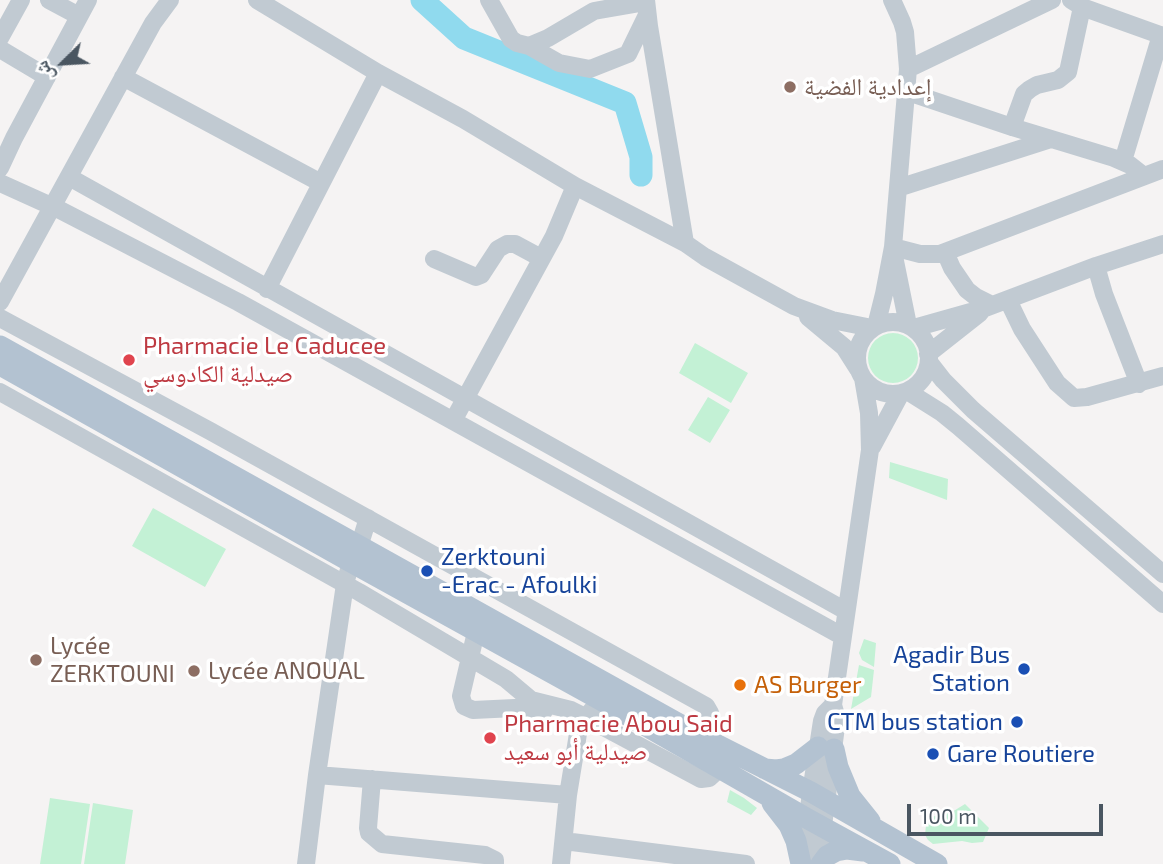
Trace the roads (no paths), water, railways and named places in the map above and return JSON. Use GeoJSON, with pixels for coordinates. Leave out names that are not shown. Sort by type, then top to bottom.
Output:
{"type":"FeatureCollection","features":[{"type":"Feature","properties":{"kind":"main road"},"geometry":{"type":"LineString","coordinates":[[0,346],[197,456],[476,632],[720,768],[819,797],[937,864]]}},
{"type":"Feature","properties":{"kind":"main road"},"geometry":{"type":"LineString","coordinates":[[0,365],[355,555],[540,646],[706,739],[762,779],[815,823],[890,864]]}},
{"type":"Feature","properties":{"kind":"main road"},"geometry":{"type":"LineString","coordinates":[[762,779],[826,748],[838,767],[850,796],[878,830]]}},
{"type":"Feature","properties":{"kind":"main road"},"geometry":{"type":"LineString","coordinates":[[762,779],[789,825],[802,864]]}},
{"type":"Feature","properties":{"kind":"main road"},"geometry":{"type":"LineString","coordinates":[[820,864],[836,851],[847,849],[868,852]]}},
{"type":"Feature","properties":{"kind":"street"},"geometry":{"type":"LineString","coordinates":[[0,38],[21,0]]}},
{"type":"Feature","properties":{"kind":"street"},"geometry":{"type":"LineString","coordinates":[[49,0],[79,16]]}},
{"type":"Feature","properties":{"kind":"street"},"geometry":{"type":"LineString","coordinates":[[0,168],[7,134],[47,77],[88,0]]}},
{"type":"Feature","properties":{"kind":"street"},"geometry":{"type":"LineString","coordinates":[[153,23],[156,0]]}},
{"type":"Feature","properties":{"kind":"street"},"geometry":{"type":"LineString","coordinates":[[0,302],[153,23],[170,0]]}},
{"type":"Feature","properties":{"kind":"street"},"geometry":{"type":"LineString","coordinates":[[257,0],[377,73],[463,119],[575,186],[685,243],[705,257],[794,306],[832,320],[874,327]]}},
{"type":"Feature","properties":{"kind":"street"},"geometry":{"type":"LineString","coordinates":[[489,0],[511,39],[559,63],[590,69],[628,54],[646,6]]}},
{"type":"Feature","properties":{"kind":"street"},"geometry":{"type":"LineString","coordinates":[[874,327],[884,294],[893,247],[908,69],[905,32],[892,0]]}},
{"type":"Feature","properties":{"kind":"street"},"geometry":{"type":"LineString","coordinates":[[908,69],[1052,0]]}},
{"type":"Feature","properties":{"kind":"street"},"geometry":{"type":"LineString","coordinates":[[1012,127],[1024,94],[1037,85],[1058,80],[1069,72],[1076,4],[1162,35],[1123,161]]}},
{"type":"Feature","properties":{"kind":"street"},"geometry":{"type":"LineString","coordinates":[[529,46],[548,38],[592,6],[646,6]]}},
{"type":"Feature","properties":{"kind":"street"},"geometry":{"type":"LineString","coordinates":[[646,6],[685,243]]}},
{"type":"Feature","properties":{"kind":"street"},"geometry":{"type":"LineString","coordinates":[[0,49],[47,77]]}},
{"type":"Feature","properties":{"kind":"street"},"geometry":{"type":"LineString","coordinates":[[267,289],[377,73]]}},
{"type":"Feature","properties":{"kind":"street"},"geometry":{"type":"LineString","coordinates":[[123,77],[321,183]]}},
{"type":"Feature","properties":{"kind":"street"},"geometry":{"type":"LineString","coordinates":[[905,91],[1123,161],[1144,176]]}},
{"type":"Feature","properties":{"kind":"street"},"geometry":{"type":"LineString","coordinates":[[898,188],[1051,139]]}},
{"type":"Feature","properties":{"kind":"street"},"geometry":{"type":"LineString","coordinates":[[893,247],[920,254],[945,252],[1163,169]]}},
{"type":"Feature","properties":{"kind":"street"},"geometry":{"type":"LineString","coordinates":[[69,177],[846,611]]}},
{"type":"Feature","properties":{"kind":"street"},"geometry":{"type":"LineString","coordinates":[[0,183],[52,206],[238,302],[842,636]]}},
{"type":"Feature","properties":{"kind":"street"},"geometry":{"type":"LineString","coordinates":[[453,421],[554,236],[575,186]]}},
{"type":"Feature","properties":{"kind":"street"},"geometry":{"type":"LineString","coordinates":[[434,259],[476,277],[481,275],[498,249],[507,244],[515,244],[541,258]]}},
{"type":"Feature","properties":{"kind":"street"},"geometry":{"type":"LineString","coordinates":[[911,327],[995,305],[1096,266],[1163,244]]}},
{"type":"Feature","properties":{"kind":"street"},"geometry":{"type":"LineString","coordinates":[[893,247],[911,327]]}},
{"type":"Feature","properties":{"kind":"street"},"geometry":{"type":"LineString","coordinates":[[945,252],[967,290],[995,305],[1022,329],[1057,383],[1074,398],[1087,397],[1163,376]]}},
{"type":"Feature","properties":{"kind":"street"},"geometry":{"type":"LineString","coordinates":[[1096,266],[1139,384]]}},
{"type":"Feature","properties":{"kind":"street"},"geometry":{"type":"LineString","coordinates":[[794,306],[844,347],[870,386],[890,394],[904,392],[915,386],[922,379],[929,358],[995,305]]}},
{"type":"Feature","properties":{"kind":"street"},"geometry":{"type":"LineString","coordinates":[[0,318],[211,431],[706,706],[710,713],[706,739]]}},
{"type":"Feature","properties":{"kind":"street"},"geometry":{"type":"LineString","coordinates":[[802,864],[815,823],[826,748],[823,717],[832,705],[870,450],[869,413],[856,358],[863,336],[874,327],[886,322],[897,322],[911,327],[921,336],[929,358],[943,380],[973,410],[1163,576],[1157,599],[942,412],[904,392]]}},
{"type":"Feature","properties":{"kind":"street"},"geometry":{"type":"LineString","coordinates":[[870,450],[904,392]]}},
{"type":"Feature","properties":{"kind":"street"},"geometry":{"type":"LineString","coordinates":[[0,393],[345,584],[506,679],[531,700],[571,710],[701,779],[709,778],[720,768]]}},
{"type":"Feature","properties":{"kind":"street"},"geometry":{"type":"LineString","coordinates":[[197,456],[211,431]]}},
{"type":"Feature","properties":{"kind":"street"},"geometry":{"type":"LineString","coordinates":[[306,864],[345,584],[368,518]]}},
{"type":"Feature","properties":{"kind":"street"},"geometry":{"type":"LineString","coordinates":[[540,646],[554,621]]}},
{"type":"Feature","properties":{"kind":"street"},"geometry":{"type":"LineString","coordinates":[[476,632],[461,696],[464,706],[473,710],[515,708],[587,718]]}},
{"type":"Feature","properties":{"kind":"street"},"geometry":{"type":"LineString","coordinates":[[515,708],[519,690]]}},
{"type":"Feature","properties":{"kind":"street"},"geometry":{"type":"LineString","coordinates":[[561,864],[578,733],[599,699]]}},
{"type":"Feature","properties":{"kind":"street"},"geometry":{"type":"LineString","coordinates":[[317,775],[568,795]]}},
{"type":"Feature","properties":{"kind":"street"},"geometry":{"type":"LineString","coordinates":[[372,779],[368,828],[369,833],[382,844],[485,855],[495,860],[495,864]]}},
{"type":"Feature","properties":{"kind":"street"},"geometry":{"type":"LineString","coordinates":[[815,823],[820,864]]}},
{"type":"Feature","properties":{"kind":"street"},"geometry":{"type":"LineString","coordinates":[[564,841],[746,864]]}},
{"type":"Feature","properties":{"kind":"waterway"},"geometry":{"type":"LineString","coordinates":[[422,0],[464,38],[625,103],[641,157],[641,175]]}},
{"type":"Feature","properties":{"kind":"place","name":"إعدادية الفضية"},"geometry":{"type":"Point","coordinates":[790,87]}},
{"type":"Feature","properties":{"kind":"place","name":"Pharmacie Le Caducee صيدلية الكادوسي"},"geometry":{"type":"Point","coordinates":[129,360]}},
{"type":"Feature","properties":{"kind":"place","name":"Zerktouni -Erac - Afoulki"},"geometry":{"type":"Point","coordinates":[427,571]}},
{"type":"Feature","properties":{"kind":"place","name":"Lycée ZERKTOUNI"},"geometry":{"type":"Point","coordinates":[36,660]}},
{"type":"Feature","properties":{"kind":"place","name":"Agadir Bus Station"},"geometry":{"type":"Point","coordinates":[1024,669]}},
{"type":"Feature","properties":{"kind":"place","name":"Lycée ANOUAL"},"geometry":{"type":"Point","coordinates":[194,671]}},
{"type":"Feature","properties":{"kind":"place","name":"AS Burger"},"geometry":{"type":"Point","coordinates":[740,685]}},
{"type":"Feature","properties":{"kind":"place","name":"CTM bus station"},"geometry":{"type":"Point","coordinates":[1017,722]}},
{"type":"Feature","properties":{"kind":"place","name":"Pharmacie Abou Said صيدلية أبو سعيد"},"geometry":{"type":"Point","coordinates":[490,738]}},
{"type":"Feature","properties":{"kind":"place","name":"Gare Routiere"},"geometry":{"type":"Point","coordinates":[933,754]}}]}
